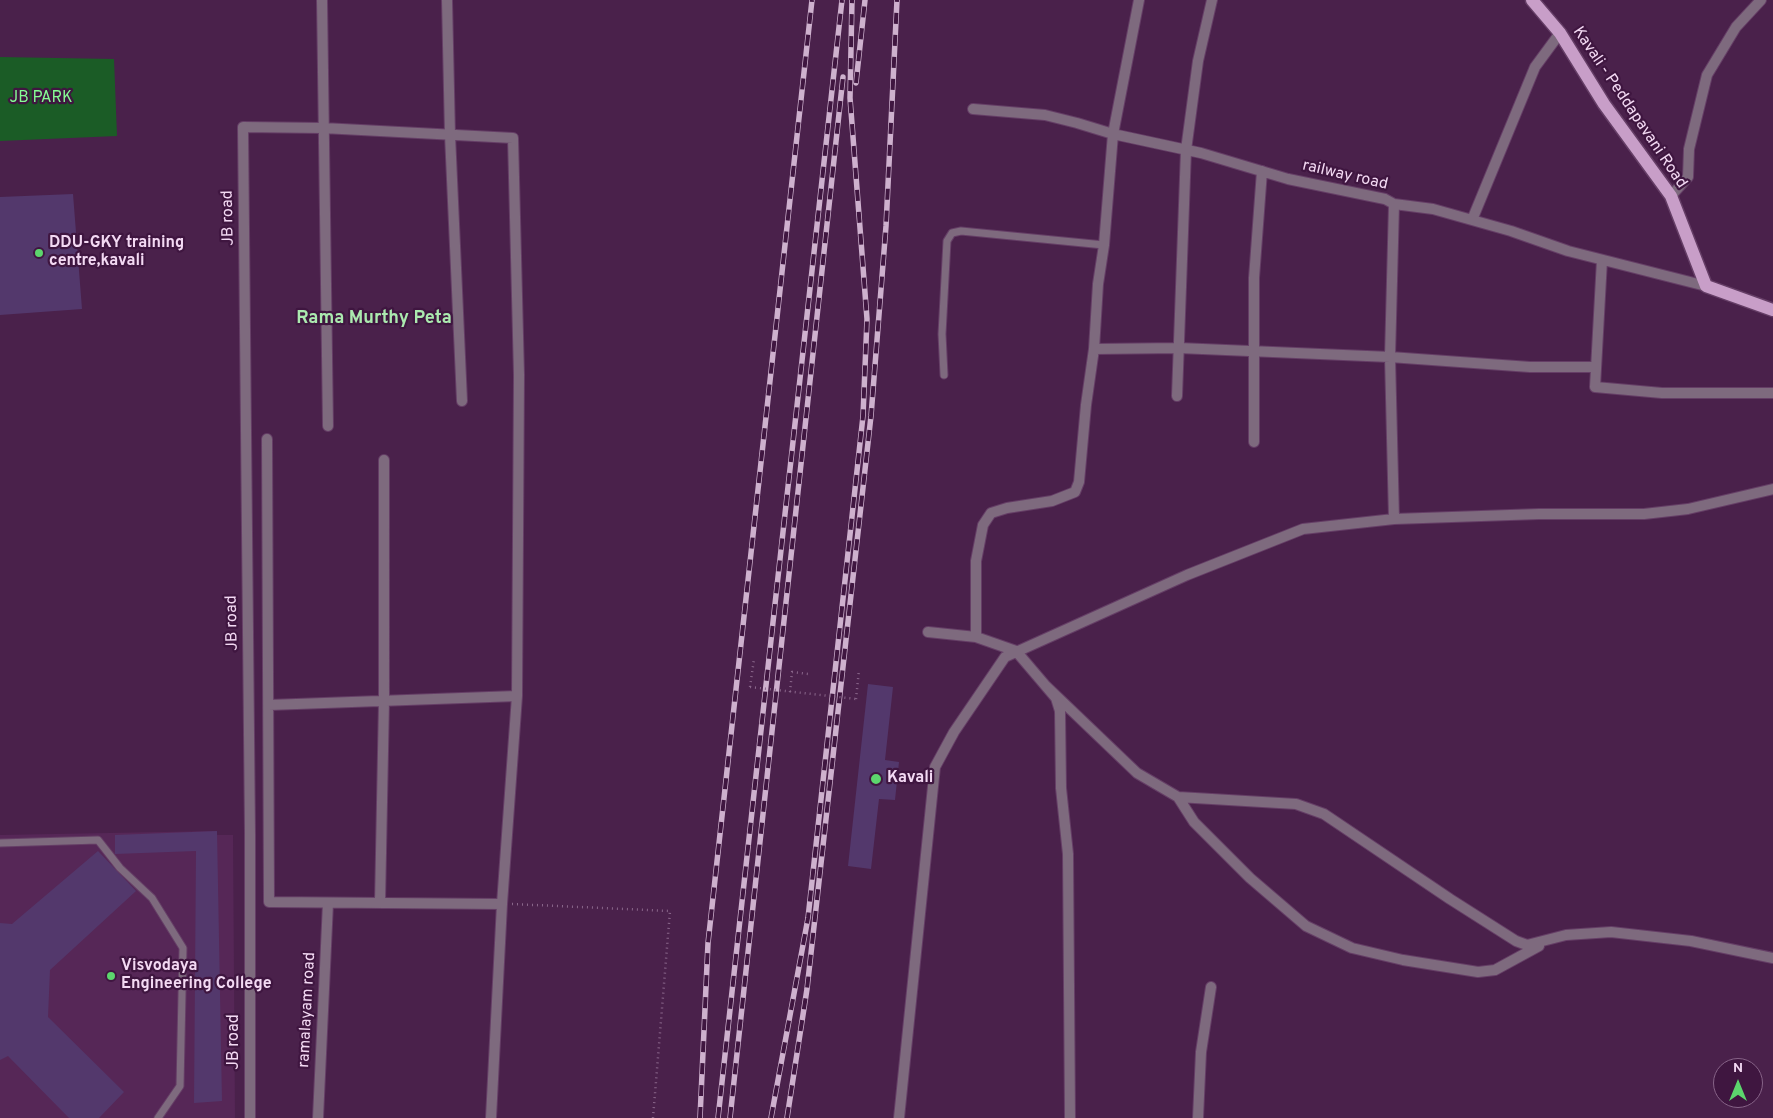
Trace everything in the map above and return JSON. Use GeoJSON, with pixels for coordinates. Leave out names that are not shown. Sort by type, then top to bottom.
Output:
{"type":"FeatureCollection","features":[{"type":"Feature","properties":{"kind":"main road","name":"Kavali - Peddapavani Road"},"geometry":{"type":"LineString","coordinates":[[1532,0],[1560,33],[1604,104],[1671,196],[1706,286]]}},
{"type":"Feature","properties":{"kind":"main road"},"geometry":{"type":"LineString","coordinates":[[1706,286],[1773,310]]}},
{"type":"Feature","properties":{"kind":"street"},"geometry":{"type":"LineString","coordinates":[[322,0],[328,426]]}},
{"type":"Feature","properties":{"kind":"street"},"geometry":{"type":"LineString","coordinates":[[448,0],[450,135],[462,402]]}},
{"type":"Feature","properties":{"kind":"street"},"geometry":{"type":"LineString","coordinates":[[976,637],[976,560],[983,525],[990,513],[1007,508],[1052,501],[1075,492],[1077,487],[1094,350],[1098,284],[1104,246],[1113,134],[1139,0]]}},
{"type":"Feature","properties":{"kind":"street"},"geometry":{"type":"LineString","coordinates":[[1177,396],[1186,150],[1198,61],[1212,0]]}},
{"type":"Feature","properties":{"kind":"street"},"geometry":{"type":"LineString","coordinates":[[1671,196],[1688,177],[1689,149],[1707,75],[1736,27],[1761,0]]}},
{"type":"Feature","properties":{"kind":"street"},"geometry":{"type":"LineString","coordinates":[[1472,220],[1535,67],[1560,33]]}},
{"type":"Feature","properties":{"kind":"street","name":"railway road"},"geometry":{"type":"LineString","coordinates":[[973,109],[1044,115],[1113,134],[1186,150],[1288,179],[1385,199],[1394,204],[1433,209],[1602,260],[1706,286]]}},
{"type":"Feature","properties":{"kind":"street","name":"JB road"},"geometry":{"type":"LineString","coordinates":[[250,1118],[250,824],[243,127],[323,128]]}},
{"type":"Feature","properties":{"kind":"street"},"geometry":{"type":"LineString","coordinates":[[323,128],[513,138],[519,375],[517,696],[502,904],[491,1118]]}},
{"type":"Feature","properties":{"kind":"street"},"geometry":{"type":"LineString","coordinates":[[1254,442],[1254,278],[1262,171]]}},
{"type":"Feature","properties":{"kind":"street"},"geometry":{"type":"LineString","coordinates":[[1394,204],[1390,357],[1394,518]]}},
{"type":"Feature","properties":{"kind":"street"},"geometry":{"type":"LineString","coordinates":[[1602,260],[1595,387],[1662,393],[1773,393]]}},
{"type":"Feature","properties":{"kind":"street"},"geometry":{"type":"LineString","coordinates":[[1094,350],[1179,348],[1390,357],[1530,367],[1596,367]]}},
{"type":"Feature","properties":{"kind":"street"},"geometry":{"type":"LineString","coordinates":[[267,439],[270,902],[502,904]]}},
{"type":"Feature","properties":{"kind":"street"},"geometry":{"type":"LineString","coordinates":[[380,903],[384,701],[384,460]]}},
{"type":"Feature","properties":{"kind":"street"},"geometry":{"type":"LineString","coordinates":[[899,1118],[935,767],[954,732],[1005,657],[1186,574],[1303,529],[1394,518],[1539,514],[1644,514],[1688,508],[1773,489]]}},
{"type":"Feature","properties":{"kind":"street"},"geometry":{"type":"LineString","coordinates":[[928,632],[976,637],[1016,652],[1056,698],[1060,711],[1061,788],[1068,854],[1067,966],[1070,1118]]}},
{"type":"Feature","properties":{"kind":"street"},"geometry":{"type":"LineString","coordinates":[[1045,685],[1137,773],[1178,797],[1296,804],[1324,814],[1516,941],[1527,945],[1566,935],[1611,932],[1691,941],[1773,958]]}},
{"type":"Feature","properties":{"kind":"street"},"geometry":{"type":"LineString","coordinates":[[269,705],[517,696]]}},
{"type":"Feature","properties":{"kind":"street"},"geometry":{"type":"LineString","coordinates":[[1178,797],[1194,822],[1250,878],[1306,926],[1334,941],[1403,960],[1478,972],[1495,970],[1548,940]]}},
{"type":"Feature","properties":{"kind":"street","name":"ramalayam road"},"geometry":{"type":"LineString","coordinates":[[318,1118],[328,903]]}},
{"type":"Feature","properties":{"kind":"street"},"geometry":{"type":"LineString","coordinates":[[1198,1118],[1201,1052],[1212,988]]}},
{"type":"Feature","properties":{"kind":"lane"},"geometry":{"type":"LineString","coordinates":[[944,375],[942,334],[947,241],[952,233],[961,231],[1104,246]]}},
{"type":"Feature","properties":{"kind":"lane"},"geometry":{"type":"LineString","coordinates":[[0,843],[98,840],[120,868],[152,898],[183,948],[180,1086],[158,1118]]}},
{"type":"Feature","properties":{"kind":"path"},"geometry":{"type":"LineString","coordinates":[[754,659],[750,687],[856,700],[859,670]]}},
{"type":"Feature","properties":{"kind":"path"},"geometry":{"type":"LineString","coordinates":[[790,692],[792,672],[808,674]]}},
{"type":"Feature","properties":{"kind":"path"},"geometry":{"type":"LineString","coordinates":[[502,904],[670,910],[653,1118]]}},
{"type":"Feature","properties":{"kind":"shaded area","name":"Visvodaya Engineering College"},"geometry":{"type":"Polygon","coordinates":[[[217,831],[217,835],[233,835],[235,1118],[0,1118],[0,835],[217,831]]]}},
{"type":"Feature","properties":{"kind":"green space","name":"JB PARK"},"geometry":{"type":"Polygon","coordinates":[[[0,57],[114,59],[117,136],[0,141],[0,57]]]}},
{"type":"Feature","properties":{"kind":"building","name":"DDU-GKY training centre,kavali"},"geometry":{"type":"Polygon","coordinates":[[[73,194],[82,309],[0,315],[0,197],[73,194]]]}},
{"type":"Feature","properties":{"kind":"building"},"geometry":{"type":"Polygon","coordinates":[[[868,684],[893,687],[885,760],[899,762],[895,800],[879,799],[871,869],[848,866],[868,684]]]}},
{"type":"Feature","properties":{"kind":"building"},"geometry":{"type":"Polygon","coordinates":[[[217,831],[222,1101],[194,1103],[196,851],[115,854],[115,835],[217,831]]]}},
{"type":"Feature","properties":{"kind":"building"},"geometry":{"type":"Polygon","coordinates":[[[98,851],[136,891],[50,970],[48,1017],[124,1092],[99,1118],[69,1118],[8,1056],[0,1060],[0,923],[12,924],[98,851]]]}},
{"type":"Feature","properties":{"kind":"railway"},"geometry":{"type":"LineString","coordinates":[[700,1118],[708,943],[812,0]]}},
{"type":"Feature","properties":{"kind":"railway"},"geometry":{"type":"LineString","coordinates":[[718,1118],[842,0]]}},
{"type":"Feature","properties":{"kind":"railway"},"geometry":{"type":"LineString","coordinates":[[771,1118],[808,918],[863,416],[867,319],[850,98],[852,0]]}},
{"type":"Feature","properties":{"kind":"railway"},"geometry":{"type":"LineString","coordinates":[[856,83],[865,0]]}},
{"type":"Feature","properties":{"kind":"railway"},"geometry":{"type":"LineString","coordinates":[[787,1118],[807,989],[871,416],[886,226],[897,0]]}},
{"type":"Feature","properties":{"kind":"railway"},"geometry":{"type":"LineString","coordinates":[[730,1118],[843,77]]}},
{"type":"Feature","properties":{"kind":"place","name":"DDU-GKY training centre,kavali"},"geometry":{"type":"Point","coordinates":[39,253]}},
{"type":"Feature","properties":{"kind":"place","name":"Kavali"},"geometry":{"type":"Point","coordinates":[876,779]}},
{"type":"Feature","properties":{"kind":"place","name":"Visvodaya Engineering College"},"geometry":{"type":"Point","coordinates":[111,976]}},
{"type":"Feature","properties":{"kind":"district","name":"Rama Murthy Peta"},"geometry":{"type":"Point","coordinates":[374,319]}}]}
